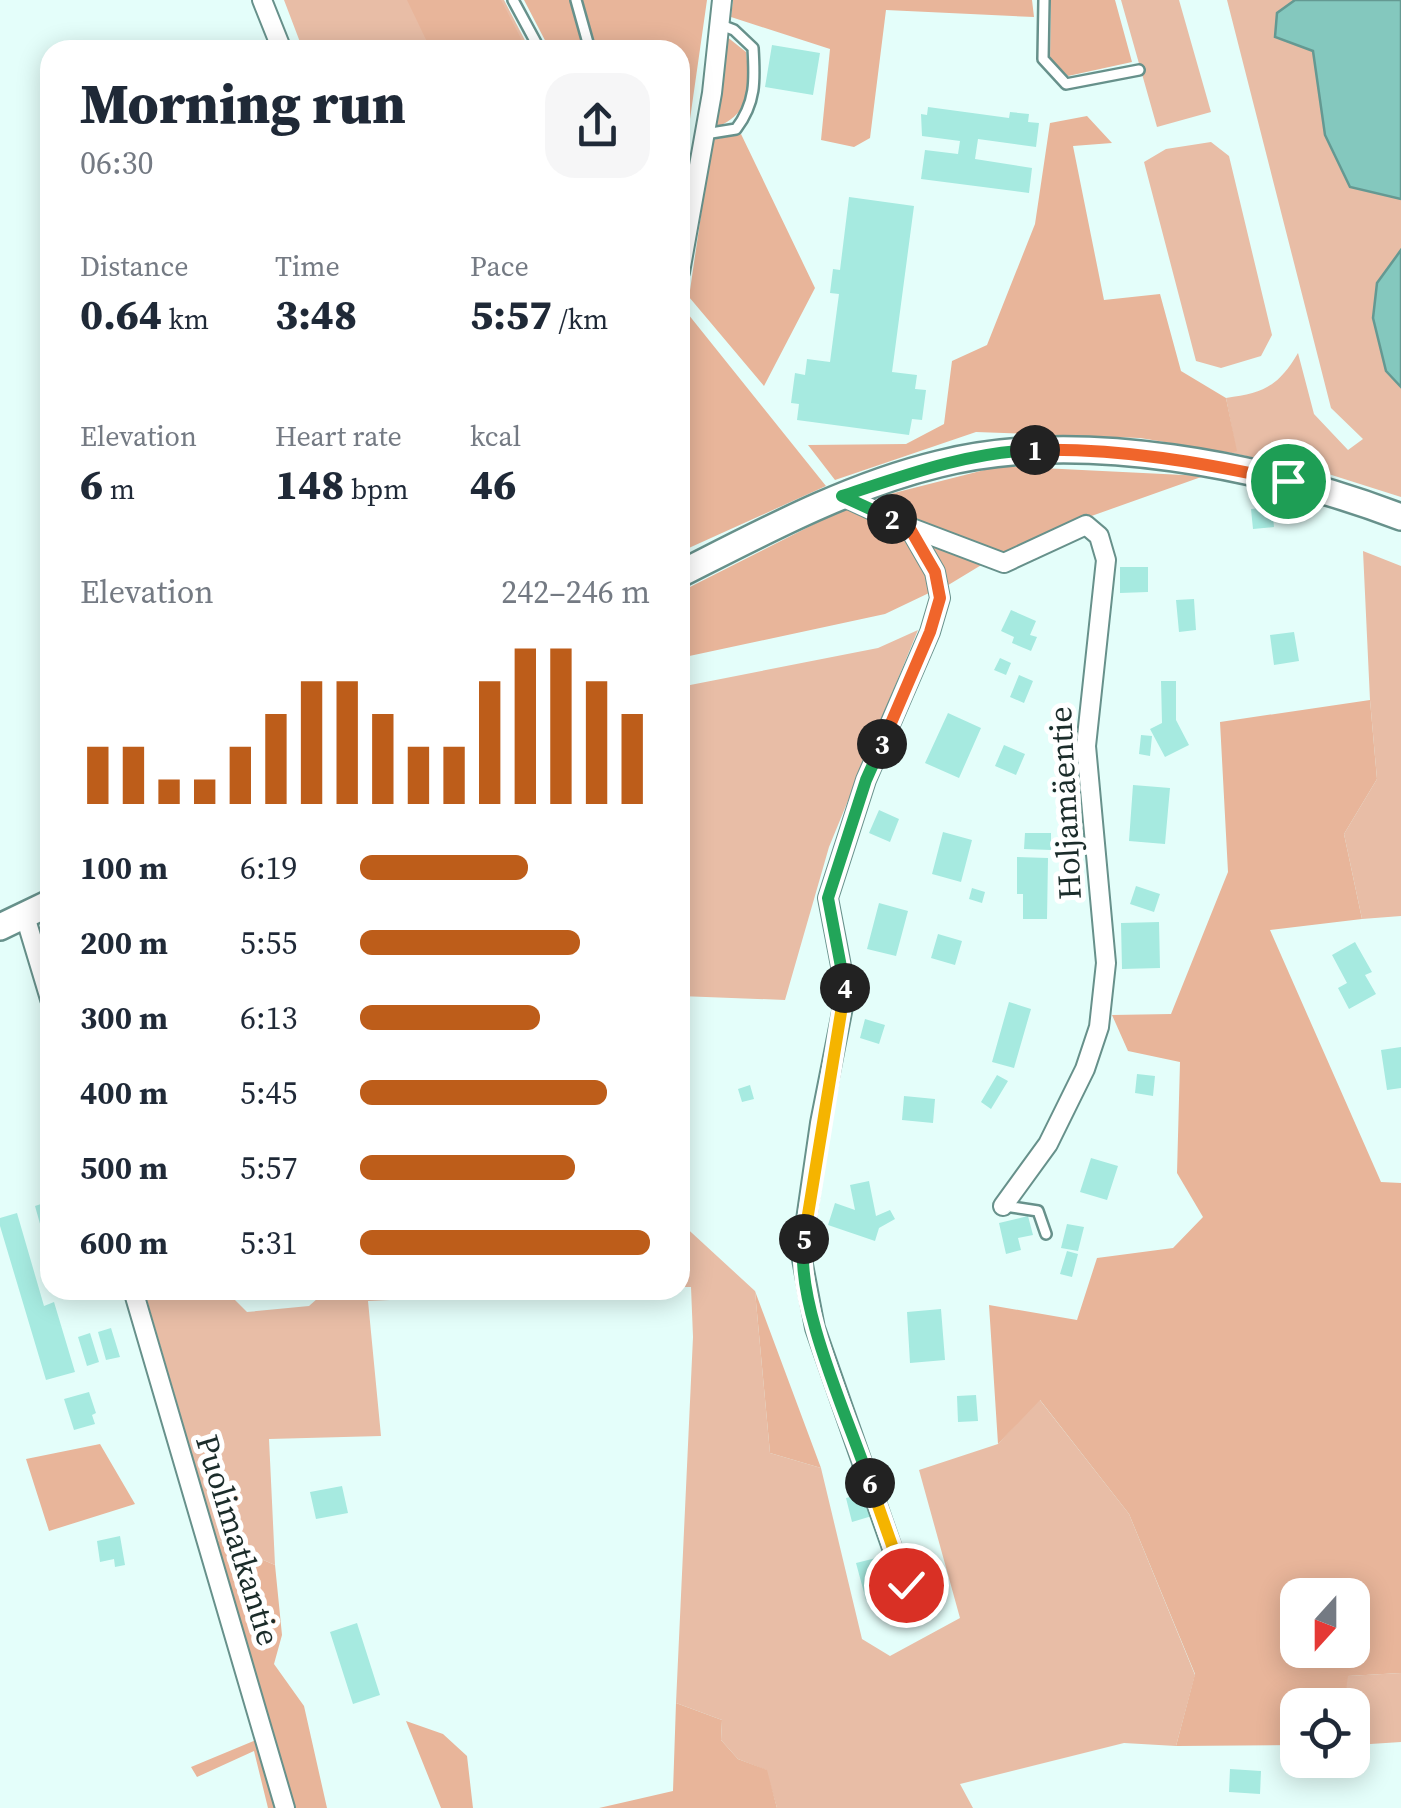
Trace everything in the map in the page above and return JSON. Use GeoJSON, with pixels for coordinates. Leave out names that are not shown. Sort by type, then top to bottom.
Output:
{"type":"FeatureCollection","features":[{"type":"Feature","properties":{"kind":"street"},"geometry":{"type":"LineString","coordinates":[[262,0],[278,40]]}},
{"type":"Feature","properties":{"kind":"street"},"geometry":{"type":"LineString","coordinates":[[690,217],[722,0]]}},
{"type":"Feature","properties":{"kind":"street"},"geometry":{"type":"LineString","coordinates":[[690,569],[842,496],[938,464],[1006,451],[1092,449],[1215,465],[1363,502],[1401,517]]}},
{"type":"Feature","properties":{"kind":"street","name":"Holjamäentie"},"geometry":{"type":"LineString","coordinates":[[842,496],[909,527],[1004,563],[1086,526],[1099,536],[1106,560],[1086,746],[1106,963],[1099,1028],[1048,1144],[1003,1206]]}},
{"type":"Feature","properties":{"kind":"street"},"geometry":{"type":"LineString","coordinates":[[906,1585],[815,1328],[801,1254],[820,1123],[846,992],[828,898],[866,780],[930,632],[940,598],[935,572],[909,527]]}},
{"type":"Feature","properties":{"kind":"street"},"geometry":{"type":"LineString","coordinates":[[0,928],[40,908]]}},
{"type":"Feature","properties":{"kind":"street"},"geometry":{"type":"LineString","coordinates":[[26,916],[40,964]]}},
{"type":"Feature","properties":{"kind":"street","name":"Puolimatkantie"},"geometry":{"type":"LineString","coordinates":[[136,1300],[285,1808]]}},
{"type":"Feature","properties":{"kind":"lane"},"geometry":{"type":"LineString","coordinates":[[513,0],[535,40]]}},
{"type":"Feature","properties":{"kind":"lane"},"geometry":{"type":"LineString","coordinates":[[576,0],[587,40]]}},
{"type":"Feature","properties":{"kind":"lane"},"geometry":{"type":"LineString","coordinates":[[1044,0],[1043,59],[1066,84],[1139,70]]}},
{"type":"Feature","properties":{"kind":"lane"},"geometry":{"type":"LineString","coordinates":[[705,134],[736,129],[749,112],[755,83],[753,48],[734,30],[719,25]]}},
{"type":"Feature","properties":{"kind":"lane"},"geometry":{"type":"LineString","coordinates":[[1003,1206],[1038,1212],[1046,1234]]}},
{"type":"Feature","properties":{"kind":"shaded area"},"geometry":{"type":"Polygon","coordinates":[[[284,0],[504,0],[525,40],[299,40],[284,0]]]}},
{"type":"Feature","properties":{"kind":"shaded area"},"geometry":{"type":"Polygon","coordinates":[[[407,0],[501,0],[522,40],[426,40],[407,0]]]}},
{"type":"Feature","properties":{"kind":"shaded area"},"geometry":{"type":"Polygon","coordinates":[[[524,0],[707,0],[690,119],[690,40],[545,40],[524,0]]]}},
{"type":"Feature","properties":{"kind":"shaded area"},"geometry":{"type":"Polygon","coordinates":[[[733,0],[1032,0],[1034,17],[886,10],[870,138],[854,147],[821,140],[830,49],[731,17],[733,0]]]}},
{"type":"Feature","properties":{"kind":"shaded area"},"geometry":{"type":"Polygon","coordinates":[[[1051,0],[1115,0],[1132,62],[1068,76],[1050,59],[1051,0]]]}},
{"type":"Feature","properties":{"kind":"shaded area"},"geometry":{"type":"Polygon","coordinates":[[[1121,0],[1179,0],[1211,112],[1157,127],[1121,0]]]}},
{"type":"Feature","properties":{"kind":"shaded area"},"geometry":{"type":"Polygon","coordinates":[[[1227,0],[1295,0],[1277,13],[1313,50],[1324,131],[1350,187],[1401,199],[1401,250],[1378,283],[1386,371],[1401,387],[1401,497],[1319,471],[1232,453],[1236,450],[1226,398],[1250,394],[1276,381],[1298,353],[1314,414],[1348,450],[1363,439],[1331,408],[1227,0]]]}},
{"type":"Feature","properties":{"kind":"shaded area"},"geometry":{"type":"Polygon","coordinates":[[[1295,0],[1401,0],[1401,199],[1350,187],[1325,135],[1313,51],[1275,37],[1277,13],[1295,0]]]}},
{"type":"Feature","properties":{"kind":"shaded area"},"geometry":{"type":"Polygon","coordinates":[[[726,36],[746,52],[748,88],[736,115],[714,128],[726,36]]]}},
{"type":"Feature","properties":{"kind":"shaded area"},"geometry":{"type":"Polygon","coordinates":[[[1087,116],[1112,143],[1073,146],[1104,300],[1160,294],[1181,371],[1226,398],[1237,451],[1140,438],[976,432],[835,480],[808,445],[906,444],[944,424],[952,361],[987,345],[1035,224],[1050,123],[1087,116]]]}},
{"type":"Feature","properties":{"kind":"shaded area"},"geometry":{"type":"Polygon","coordinates":[[[741,134],[815,288],[764,386],[690,298],[712,140],[741,134]]]}},
{"type":"Feature","properties":{"kind":"shaded area"},"geometry":{"type":"Polygon","coordinates":[[[1211,142],[1229,156],[1272,335],[1261,356],[1221,368],[1196,361],[1144,162],[1166,149],[1211,142]]]}},
{"type":"Feature","properties":{"kind":"shaded area"},"geometry":{"type":"Polygon","coordinates":[[[1401,250],[1401,387],[1386,371],[1373,318],[1377,283],[1401,250]]]}},
{"type":"Feature","properties":{"kind":"shaded area"},"geometry":{"type":"Polygon","coordinates":[[[690,316],[826,486],[690,547],[690,316]]]}},
{"type":"Feature","properties":{"kind":"shaded area"},"geometry":{"type":"Polygon","coordinates":[[[1000,466],[1204,476],[1083,519],[1001,554],[914,520],[886,495],[1000,466]]]}},
{"type":"Feature","properties":{"kind":"shaded area"},"geometry":{"type":"Polygon","coordinates":[[[850,506],[901,532],[926,575],[929,593],[885,614],[690,656],[690,587],[850,506]]]}},
{"type":"Feature","properties":{"kind":"shaded area"},"geometry":{"type":"Polygon","coordinates":[[[923,539],[983,564],[945,587],[923,539]]]}},
{"type":"Feature","properties":{"kind":"shaded area"},"geometry":{"type":"Polygon","coordinates":[[[1363,551],[1401,566],[1401,916],[1362,919],[1344,834],[1377,779],[1363,551]]]}},
{"type":"Feature","properties":{"kind":"shaded area"},"geometry":{"type":"Polygon","coordinates":[[[918,630],[829,847],[785,1000],[690,996],[690,685],[878,648],[918,630]]]}},
{"type":"Feature","properties":{"kind":"shaded area"},"geometry":{"type":"Polygon","coordinates":[[[1370,700],[1377,779],[1344,834],[1362,919],[1270,930],[1381,1182],[1401,1183],[1401,1673],[1348,1676],[1346,1688],[1280,1688],[1280,1745],[1176,1746],[1195,1674],[1129,1514],[1040,1400],[998,1444],[989,1305],[1077,1320],[1097,1258],[1173,1248],[1203,1217],[1177,1173],[1180,1062],[1128,1051],[1112,1015],[1171,1014],[1228,872],[1220,722],[1370,700]]]}},
{"type":"Feature","properties":{"kind":"shaded area"},"geometry":{"type":"Polygon","coordinates":[[[690,1231],[755,1291],[770,1453],[821,1468],[862,1639],[890,1656],[960,1618],[919,1470],[998,1444],[1039,1399],[1129,1514],[1195,1675],[1176,1746],[1124,1743],[960,1784],[973,1808],[777,1808],[766,1770],[738,1759],[721,1740],[722,1720],[676,1703],[693,1337],[690,1231]]]}},
{"type":"Feature","properties":{"kind":"shaded area"},"geometry":{"type":"Polygon","coordinates":[[[755,1291],[821,1468],[770,1453],[755,1291]]]}},
{"type":"Feature","properties":{"kind":"shaded area"},"geometry":{"type":"Polygon","coordinates":[[[147,1300],[235,1300],[247,1312],[309,1306],[316,1300],[390,1300],[368,1301],[381,1436],[269,1439],[275,1565],[217,1540],[147,1300]]]}},
{"type":"Feature","properties":{"kind":"shaded area"},"geometry":{"type":"Polygon","coordinates":[[[100,1444],[135,1504],[49,1531],[26,1459],[100,1444]]]}},
{"type":"Feature","properties":{"kind":"shaded area"},"geometry":{"type":"Polygon","coordinates":[[[217,1540],[275,1565],[282,1635],[274,1664],[304,1706],[327,1808],[268,1808],[254,1751],[197,1777],[191,1767],[273,1733],[217,1540]]]}},
{"type":"Feature","properties":{"kind":"shaded area"},"geometry":{"type":"Polygon","coordinates":[[[1401,1673],[1401,1742],[1370,1744],[1370,1688],[1346,1688],[1347,1676],[1401,1673]]]}},
{"type":"Feature","properties":{"kind":"shaded area"},"geometry":{"type":"Polygon","coordinates":[[[676,1703],[722,1720],[721,1740],[738,1759],[767,1770],[777,1808],[599,1808],[673,1791],[676,1703]]]}},
{"type":"Feature","properties":{"kind":"shaded area"},"geometry":{"type":"Polygon","coordinates":[[[406,1721],[443,1734],[467,1756],[473,1808],[441,1808],[406,1721]]]}},
{"type":"Feature","properties":{"kind":"building"},"geometry":{"type":"Polygon","coordinates":[[[772,45],[820,53],[813,95],[765,87],[772,45]]]}},
{"type":"Feature","properties":{"kind":"building"},"geometry":{"type":"Polygon","coordinates":[[[928,107],[1009,118],[1010,112],[1029,114],[1028,122],[1039,123],[1036,147],[978,139],[975,159],[1032,168],[1029,193],[921,179],[925,150],[958,154],[960,141],[922,136],[921,114],[927,115],[928,107]]]}},
{"type":"Feature","properties":{"kind":"building"},"geometry":{"type":"Polygon","coordinates":[[[849,197],[914,206],[892,372],[917,375],[915,389],[926,390],[922,420],[912,419],[909,435],[797,420],[799,404],[791,403],[795,373],[805,375],[807,359],[830,362],[839,294],[830,293],[833,269],[840,270],[849,197]]]}},
{"type":"Feature","properties":{"kind":"building"},"geometry":{"type":"Polygon","coordinates":[[[1272,507],[1274,527],[1253,529],[1251,509],[1272,507]]]}},
{"type":"Feature","properties":{"kind":"building"},"geometry":{"type":"Polygon","coordinates":[[[1120,567],[1148,567],[1148,592],[1120,593],[1120,567]]]}},
{"type":"Feature","properties":{"kind":"building"},"geometry":{"type":"Polygon","coordinates":[[[1194,599],[1196,630],[1179,632],[1176,600],[1194,599]]]}},
{"type":"Feature","properties":{"kind":"building"},"geometry":{"type":"Polygon","coordinates":[[[1011,610],[1036,621],[1030,635],[1037,637],[1031,651],[1012,643],[1014,637],[1001,631],[1011,610]]]}},
{"type":"Feature","properties":{"kind":"building"},"geometry":{"type":"Polygon","coordinates":[[[1294,632],[1299,661],[1274,665],[1270,635],[1294,632]]]}},
{"type":"Feature","properties":{"kind":"building"},"geometry":{"type":"Polygon","coordinates":[[[1000,658],[1011,663],[1006,675],[994,670],[1000,658]]]}},
{"type":"Feature","properties":{"kind":"building"},"geometry":{"type":"Polygon","coordinates":[[[1019,675],[1033,681],[1024,703],[1010,697],[1019,675]]]}},
{"type":"Feature","properties":{"kind":"building"},"geometry":{"type":"Polygon","coordinates":[[[1161,681],[1176,681],[1176,720],[1189,745],[1165,757],[1150,729],[1162,723],[1161,681]]]}},
{"type":"Feature","properties":{"kind":"building"},"geometry":{"type":"Polygon","coordinates":[[[948,713],[981,728],[959,778],[925,763],[948,713]]]}},
{"type":"Feature","properties":{"kind":"building"},"geometry":{"type":"Polygon","coordinates":[[[1141,735],[1152,736],[1150,756],[1139,754],[1141,735]]]}},
{"type":"Feature","properties":{"kind":"building"},"geometry":{"type":"Polygon","coordinates":[[[1004,745],[1025,754],[1016,775],[995,766],[1004,745]]]}},
{"type":"Feature","properties":{"kind":"building"},"geometry":{"type":"Polygon","coordinates":[[[1133,785],[1170,788],[1165,844],[1129,841],[1133,785]]]}},
{"type":"Feature","properties":{"kind":"building"},"geometry":{"type":"Polygon","coordinates":[[[879,810],[899,819],[890,842],[869,833],[879,810]]]}},
{"type":"Feature","properties":{"kind":"building"},"geometry":{"type":"Polygon","coordinates":[[[943,832],[972,840],[961,882],[932,874],[943,832]]]}},
{"type":"Feature","properties":{"kind":"building"},"geometry":{"type":"Polygon","coordinates":[[[1025,833],[1051,833],[1051,850],[1024,849],[1025,833]]]}},
{"type":"Feature","properties":{"kind":"building"},"geometry":{"type":"Polygon","coordinates":[[[1017,857],[1048,858],[1047,919],[1023,919],[1023,894],[1017,894],[1017,857]]]}},
{"type":"Feature","properties":{"kind":"building"},"geometry":{"type":"Polygon","coordinates":[[[1136,886],[1160,894],[1154,912],[1130,904],[1136,886]]]}},
{"type":"Feature","properties":{"kind":"building"},"geometry":{"type":"Polygon","coordinates":[[[972,888],[985,892],[982,903],[969,899],[972,888]]]}},
{"type":"Feature","properties":{"kind":"building"},"geometry":{"type":"Polygon","coordinates":[[[879,903],[908,911],[896,956],[867,949],[879,903]]]}},
{"type":"Feature","properties":{"kind":"building"},"geometry":{"type":"Polygon","coordinates":[[[1159,922],[1160,968],[1122,969],[1121,923],[1159,922]]]}},
{"type":"Feature","properties":{"kind":"building"},"geometry":{"type":"Polygon","coordinates":[[[938,934],[962,941],[955,965],[931,958],[938,934]]]}},
{"type":"Feature","properties":{"kind":"building"},"geometry":{"type":"Polygon","coordinates":[[[1355,942],[1372,972],[1365,975],[1376,994],[1349,1009],[1338,988],[1347,983],[1332,955],[1355,942]]]}},
{"type":"Feature","properties":{"kind":"building"},"geometry":{"type":"Polygon","coordinates":[[[1009,1002],[1031,1009],[1014,1068],[992,1062],[1009,1002]]]}},
{"type":"Feature","properties":{"kind":"building"},"geometry":{"type":"Polygon","coordinates":[[[865,1019],[885,1025],[879,1044],[860,1038],[865,1019]]]}},
{"type":"Feature","properties":{"kind":"building"},"geometry":{"type":"Polygon","coordinates":[[[1401,1047],[1401,1088],[1387,1090],[1381,1050],[1401,1047]]]}},
{"type":"Feature","properties":{"kind":"building"},"geometry":{"type":"Polygon","coordinates":[[[1137,1074],[1155,1076],[1153,1096],[1135,1093],[1137,1074]]]}},
{"type":"Feature","properties":{"kind":"building"},"geometry":{"type":"Polygon","coordinates":[[[997,1075],[1008,1081],[991,1109],[981,1102],[997,1075]]]}},
{"type":"Feature","properties":{"kind":"building"},"geometry":{"type":"Polygon","coordinates":[[[750,1085],[754,1099],[742,1102],[738,1089],[750,1085]]]}},
{"type":"Feature","properties":{"kind":"building"},"geometry":{"type":"Polygon","coordinates":[[[904,1096],[935,1099],[933,1123],[902,1120],[904,1096]]]}},
{"type":"Feature","properties":{"kind":"building"},"geometry":{"type":"Polygon","coordinates":[[[1091,1158],[1118,1166],[1107,1200],[1080,1192],[1091,1158]]]}},
{"type":"Feature","properties":{"kind":"building"},"geometry":{"type":"Polygon","coordinates":[[[869,1181],[876,1216],[890,1210],[895,1219],[879,1228],[875,1241],[828,1225],[835,1203],[855,1210],[850,1185],[869,1181]]]}},
{"type":"Feature","properties":{"kind":"building"},"geometry":{"type":"Polygon","coordinates":[[[17,1213],[40,1300],[44,1306],[54,1302],[75,1372],[46,1380],[0,1218],[17,1213]]]}},
{"type":"Feature","properties":{"kind":"building"},"geometry":{"type":"Polygon","coordinates":[[[1028,1216],[1033,1235],[1018,1238],[1021,1250],[1006,1254],[999,1223],[1028,1216]]]}},
{"type":"Feature","properties":{"kind":"building"},"geometry":{"type":"Polygon","coordinates":[[[1067,1224],[1084,1227],[1078,1251],[1061,1248],[1067,1224]]]}},
{"type":"Feature","properties":{"kind":"building"},"geometry":{"type":"Polygon","coordinates":[[[1067,1251],[1078,1254],[1072,1277],[1060,1274],[1067,1251]]]}},
{"type":"Feature","properties":{"kind":"building"},"geometry":{"type":"Polygon","coordinates":[[[941,1309],[945,1360],[910,1363],[907,1312],[941,1309]]]}},
{"type":"Feature","properties":{"kind":"building"},"geometry":{"type":"Polygon","coordinates":[[[111,1328],[120,1357],[106,1360],[98,1332],[111,1328]]]}},
{"type":"Feature","properties":{"kind":"building"},"geometry":{"type":"Polygon","coordinates":[[[90,1333],[99,1362],[87,1366],[78,1337],[90,1333]]]}},
{"type":"Feature","properties":{"kind":"building"},"geometry":{"type":"Polygon","coordinates":[[[89,1392],[96,1413],[92,1415],[95,1424],[74,1430],[64,1399],[89,1392]]]}},
{"type":"Feature","properties":{"kind":"building"},"geometry":{"type":"Polygon","coordinates":[[[976,1395],[978,1421],[958,1422],[957,1396],[976,1395]]]}},
{"type":"Feature","properties":{"kind":"building"},"geometry":{"type":"Polygon","coordinates":[[[342,1486],[348,1513],[316,1519],[310,1492],[342,1486]]]}},
{"type":"Feature","properties":{"kind":"building"},"geometry":{"type":"Polygon","coordinates":[[[866,1493],[872,1516],[852,1522],[846,1498],[866,1493]]]}},
{"type":"Feature","properties":{"kind":"building"},"geometry":{"type":"Polygon","coordinates":[[[120,1536],[125,1565],[115,1567],[114,1559],[100,1562],[97,1541],[120,1536]]]}},
{"type":"Feature","properties":{"kind":"building"},"geometry":{"type":"Polygon","coordinates":[[[884,1556],[894,1593],[866,1600],[856,1563],[884,1556]]]}},
{"type":"Feature","properties":{"kind":"building"},"geometry":{"type":"Polygon","coordinates":[[[357,1623],[380,1695],[353,1704],[330,1632],[357,1623]]]}},
{"type":"Feature","properties":{"kind":"building"},"geometry":{"type":"Polygon","coordinates":[[[1230,1769],[1261,1771],[1260,1794],[1229,1792],[1230,1769]]]}},
{"type":"Feature","properties":{"kind":"route"},"geometry":{"type":"LineString","coordinates":[[906,1585],[815,1328],[801,1254],[820,1123],[846,992],[828,898],[866,780],[930,632],[940,598],[935,572],[909,527],[842,496],[938,464],[1006,451],[1092,449],[1215,465],[1288,481]]}}]}
